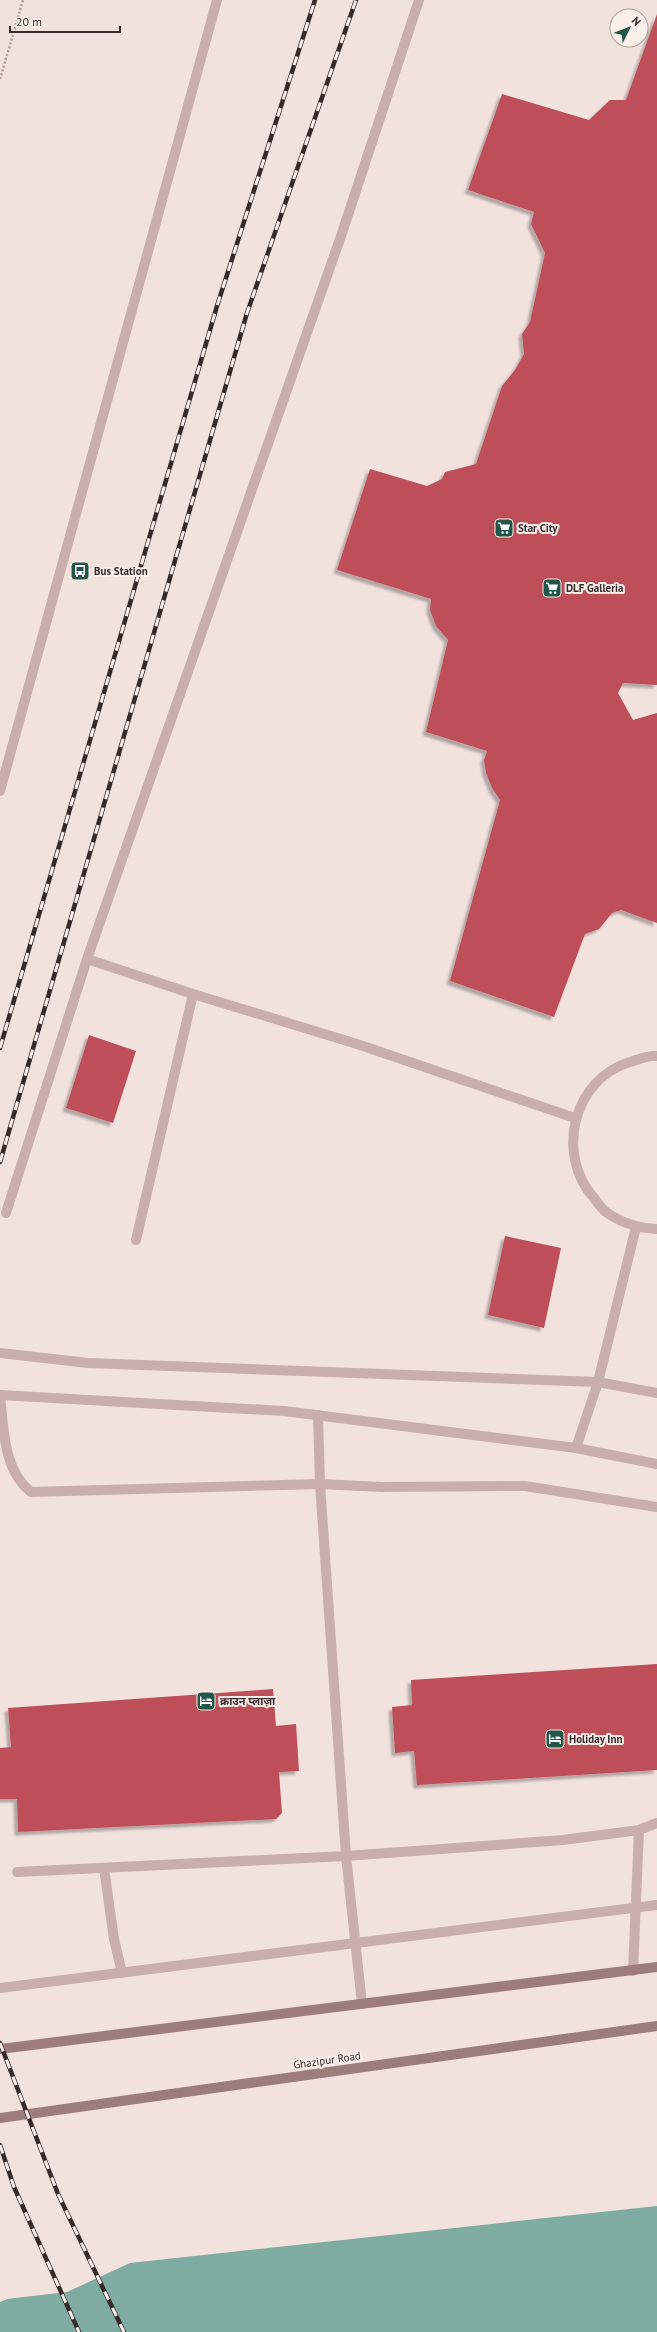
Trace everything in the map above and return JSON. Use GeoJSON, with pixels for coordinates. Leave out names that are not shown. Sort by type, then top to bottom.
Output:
{"type":"FeatureCollection","features":[{"type":"Feature","properties":{"kind":"main road"},"geometry":{"type":"LineString","coordinates":[[0,2049],[657,1967]]}},
{"type":"Feature","properties":{"kind":"main road","name":"Ghazipur Road"},"geometry":{"type":"LineString","coordinates":[[0,2118],[657,2026]]}},
{"type":"Feature","properties":{"kind":"street"},"geometry":{"type":"LineString","coordinates":[[0,790],[217,0]]}},
{"type":"Feature","properties":{"kind":"street"},"geometry":{"type":"LineString","coordinates":[[6,1213],[87,959],[341,236],[419,0]]}},
{"type":"Feature","properties":{"kind":"street"},"geometry":{"type":"LineString","coordinates":[[87,959],[193,994],[357,1044],[575,1118]]}},
{"type":"Feature","properties":{"kind":"street"},"geometry":{"type":"LineString","coordinates":[[136,1240],[193,994]]}},
{"type":"Feature","properties":{"kind":"street"},"geometry":{"type":"LineString","coordinates":[[657,1056],[650,1056],[617,1066],[591,1088],[575,1118],[572,1153],[583,1186],[605,1212],[636,1227],[657,1230]]}},
{"type":"Feature","properties":{"kind":"street"},"geometry":{"type":"LineString","coordinates":[[576,1448],[598,1382],[636,1227]]}},
{"type":"Feature","properties":{"kind":"street"},"geometry":{"type":"LineString","coordinates":[[0,1353],[88,1363],[598,1382],[657,1393]]}},
{"type":"Feature","properties":{"kind":"street"},"geometry":{"type":"LineString","coordinates":[[657,1464],[576,1448],[276,1410],[0,1396],[6,1447],[18,1480],[31,1492],[320,1484],[382,1487],[525,1486],[657,1507]]}},
{"type":"Feature","properties":{"kind":"street"},"geometry":{"type":"LineString","coordinates":[[318,1415],[320,1484],[346,1856],[362,2004]]}},
{"type":"Feature","properties":{"kind":"street"},"geometry":{"type":"LineString","coordinates":[[17,1872],[346,1856],[563,1840],[639,1830],[657,1823]]}},
{"type":"Feature","properties":{"kind":"street"},"geometry":{"type":"LineString","coordinates":[[633,1971],[639,1830]]}},
{"type":"Feature","properties":{"kind":"street"},"geometry":{"type":"LineString","coordinates":[[104,1868],[114,1938],[122,1973]]}},
{"type":"Feature","properties":{"kind":"street"},"geometry":{"type":"LineString","coordinates":[[0,1988],[657,1905]]}},
{"type":"Feature","properties":{"kind":"path"},"geometry":{"type":"LineString","coordinates":[[0,79],[23,0]]}},
{"type":"Feature","properties":{"kind":"water"},"geometry":{"type":"Polygon","coordinates":[[[657,2206],[657,2332],[0,2332],[0,2302],[7,2299],[67,2292],[130,2263],[657,2206]]]}},
{"type":"Feature","properties":{"kind":"building","name":"Star City"},"geometry":{"type":"Polygon","coordinates":[[[657,14],[657,685],[623,683],[618,693],[633,720],[657,713],[657,923],[621,910],[612,913],[599,929],[585,934],[554,1017],[450,981],[500,800],[492,788],[486,773],[484,760],[487,751],[426,732],[448,640],[436,626],[430,610],[431,599],[337,570],[370,469],[427,486],[442,479],[445,472],[476,464],[502,386],[515,370],[524,354],[522,334],[530,322],[545,253],[531,224],[534,212],[468,190],[502,94],[589,120],[610,100],[626,100],[645,48],[649,48],[649,36],[657,14]]]}},
{"type":"Feature","properties":{"kind":"building"},"geometry":{"type":"Polygon","coordinates":[[[89,1035],[136,1051],[113,1123],[66,1108],[89,1035]]]}},
{"type":"Feature","properties":{"kind":"building"},"geometry":{"type":"Polygon","coordinates":[[[505,1236],[561,1248],[544,1328],[488,1315],[505,1236]]]}},
{"type":"Feature","properties":{"kind":"building"},"geometry":{"type":"Polygon","coordinates":[[[657,1664],[657,1770],[417,1785],[414,1751],[395,1753],[392,1707],[412,1705],[411,1680],[657,1664]]]}},
{"type":"Feature","properties":{"kind":"building"},"geometry":{"type":"Polygon","coordinates":[[[273,1689],[276,1726],[296,1724],[299,1771],[279,1772],[282,1813],[276,1819],[18,1832],[17,1799],[0,1799],[0,1748],[11,1747],[8,1708],[273,1689]]]}},
{"type":"Feature","properties":{"kind":"railway"},"geometry":{"type":"LineString","coordinates":[[0,1048],[217,306],[315,0]]}},
{"type":"Feature","properties":{"kind":"railway"},"geometry":{"type":"LineString","coordinates":[[0,1162],[247,313],[356,0]]}},
{"type":"Feature","properties":{"kind":"railway"},"geometry":{"type":"LineString","coordinates":[[0,2043],[58,2194],[124,2332]]}},
{"type":"Feature","properties":{"kind":"railway"},"geometry":{"type":"LineString","coordinates":[[0,2145],[14,2187],[79,2332]]}},
{"type":"Feature","properties":{"kind":"place","name":"Star City"},"geometry":{"type":"Point","coordinates":[504,528]}},
{"type":"Feature","properties":{"kind":"place","name":"Bus Station"},"geometry":{"type":"Point","coordinates":[80,571]}},
{"type":"Feature","properties":{"kind":"place","name":"DLF Galleria"},"geometry":{"type":"Point","coordinates":[552,588]}},
{"type":"Feature","properties":{"kind":"place","name":"क्राउन प्लाज़ा"},"geometry":{"type":"Point","coordinates":[206,1701]}},
{"type":"Feature","properties":{"kind":"place","name":"Holiday Inn"},"geometry":{"type":"Point","coordinates":[555,1739]}}]}
